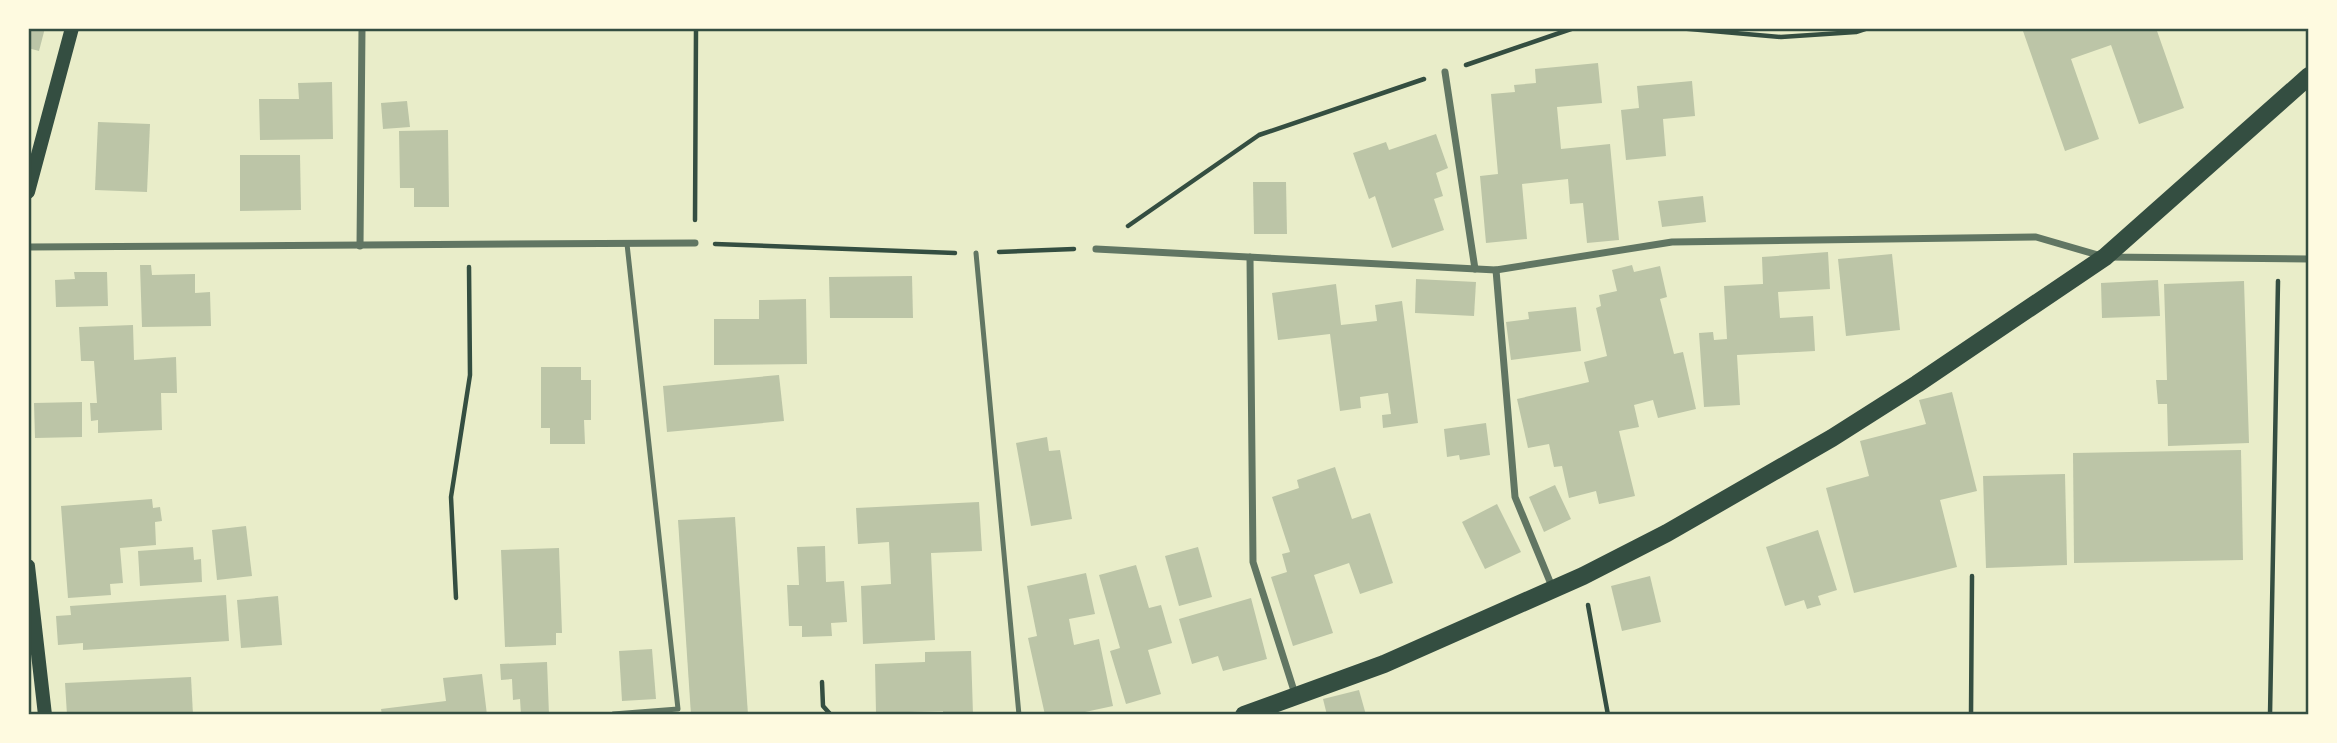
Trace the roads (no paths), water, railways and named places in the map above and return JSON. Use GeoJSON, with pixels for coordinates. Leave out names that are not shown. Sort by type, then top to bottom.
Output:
{"type":"FeatureCollection","features":[{"type":"Feature","properties":{"kind":"main road"},"geometry":{"type":"LineString","coordinates":[[28,192],[72,28]]}},
{"type":"Feature","properties":{"kind":"main road"},"geometry":{"type":"LineString","coordinates":[[1244,715],[1384,663],[1583,576],[1667,533],[1832,438],[2105,257],[2309,76]]}},
{"type":"Feature","properties":{"kind":"main road"},"geometry":{"type":"LineString","coordinates":[[28,566],[44,715]]}},
{"type":"Feature","properties":{"kind":"street"},"geometry":{"type":"LineString","coordinates":[[360,246],[362,28]]}},
{"type":"Feature","properties":{"kind":"street"},"geometry":{"type":"LineString","coordinates":[[1444,72],[1475,269]]}},
{"type":"Feature","properties":{"kind":"street"},"geometry":{"type":"LineString","coordinates":[[1096,249],[1496,270],[1685,242],[2036,237],[2105,257],[2309,259]]}},
{"type":"Feature","properties":{"kind":"street"},"geometry":{"type":"LineString","coordinates":[[28,247],[695,243]]}},
{"type":"Feature","properties":{"kind":"street"},"geometry":{"type":"LineString","coordinates":[[1250,257],[1253,562],[1296,697]]}},
{"type":"Feature","properties":{"kind":"street"},"geometry":{"type":"LineString","coordinates":[[1496,270],[1515,497],[1554,589]]}},
{"type":"Feature","properties":{"kind":"lane"},"geometry":{"type":"LineString","coordinates":[[612,714],[678,709],[627,244]]}},
{"type":"Feature","properties":{"kind":"lane"},"geometry":{"type":"LineString","coordinates":[[976,253],[1020,715]]}}]}
